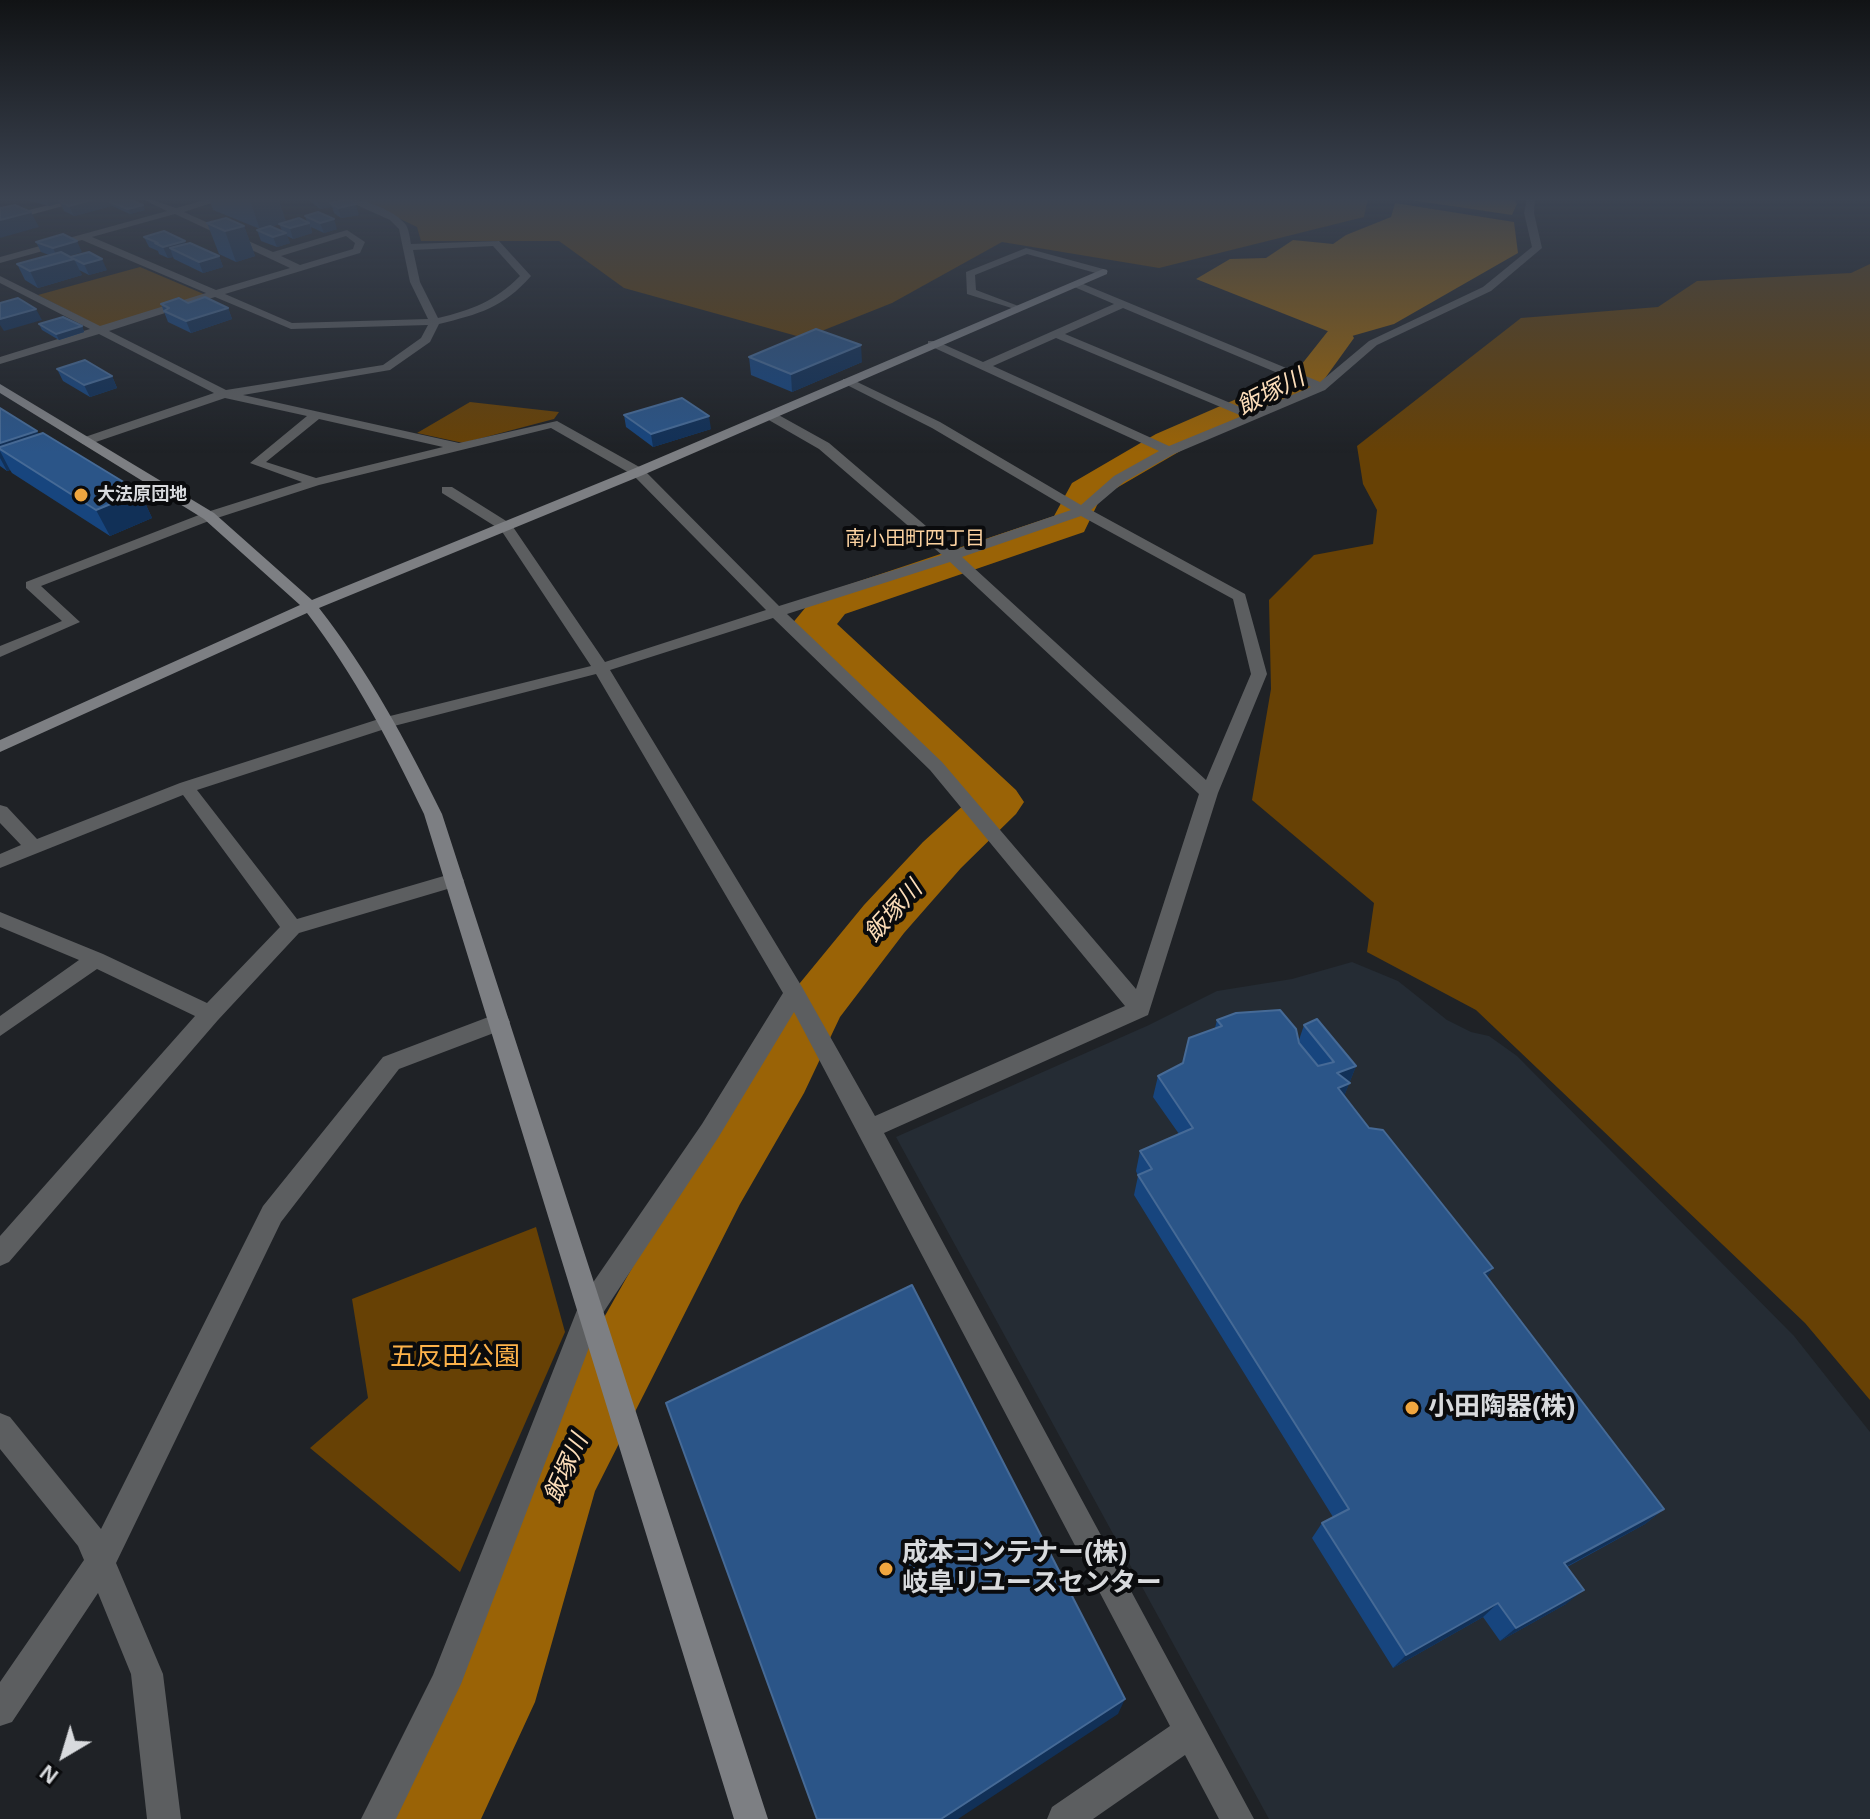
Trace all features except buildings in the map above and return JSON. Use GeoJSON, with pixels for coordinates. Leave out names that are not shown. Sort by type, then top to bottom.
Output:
{"type":"FeatureCollection","features":[{"type":"Feature","properties":{"kind":"street"},"geometry":{"type":"LineString","coordinates":[[7,283],[224,394],[459,447]]}},
{"type":"Feature","properties":{"kind":"street"},"geometry":{"type":"LineString","coordinates":[[186,283],[291,326],[435,322],[480,311],[507,295],[519,283]]}},
{"type":"Feature","properties":{"kind":"street"},"geometry":{"type":"LineString","coordinates":[[0,361],[252,283]]}},
{"type":"Feature","properties":{"kind":"street"},"geometry":{"type":"LineString","coordinates":[[415,283],[435,322]]}},
{"type":"Feature","properties":{"kind":"street"},"geometry":{"type":"LineString","coordinates":[[970,283],[971,292],[1017,309]]}},
{"type":"Feature","properties":{"kind":"street"},"geometry":{"type":"LineString","coordinates":[[0,861],[186,787],[388,722],[601,668],[952,556],[1082,511],[1119,479],[1169,451],[1321,387],[1373,343],[1495,283]]}},
{"type":"Feature","properties":{"kind":"street"},"geometry":{"type":"LineString","coordinates":[[0,747],[310,606],[638,472],[932,343],[1076,284],[1321,387]]}},
{"type":"Feature","properties":{"kind":"street"},"geometry":{"type":"LineString","coordinates":[[984,366],[1123,304]]}},
{"type":"Feature","properties":{"kind":"street"},"geometry":{"type":"LineString","coordinates":[[86,441],[224,394],[386,368],[426,340],[435,322]]}},
{"type":"Feature","properties":{"kind":"street"},"geometry":{"type":"LineString","coordinates":[[1056,334],[1252,416]]}},
{"type":"Feature","properties":{"kind":"street"},"geometry":{"type":"LineString","coordinates":[[932,343],[1169,451]]}},
{"type":"Feature","properties":{"kind":"street"},"geometry":{"type":"LineString","coordinates":[[847,381],[936,425],[1082,511],[1240,597],[1259,674],[1209,793],[1140,1009],[870,1129]]}},
{"type":"Feature","properties":{"kind":"street"},"geometry":{"type":"LineString","coordinates":[[0,388],[209,516],[310,606],[345,652],[388,722],[433,814],[751,1819]]}},
{"type":"Feature","properties":{"kind":"street"},"geometry":{"type":"LineString","coordinates":[[315,482],[256,463],[317,415]]}},
{"type":"Feature","properties":{"kind":"street"},"geometry":{"type":"LineString","coordinates":[[771,416],[824,446],[952,556],[1209,793]]}},
{"type":"Feature","properties":{"kind":"street"},"geometry":{"type":"LineString","coordinates":[[0,652],[72,622],[31,585],[209,516],[315,482],[553,424],[638,472],[776,612],[936,766],[1140,1009]]}},
{"type":"Feature","properties":{"kind":"street"},"geometry":{"type":"LineString","coordinates":[[447,490],[506,527],[601,668],[794,993],[870,1129],[1237,1819]]}},
{"type":"Feature","properties":{"kind":"street"},"geometry":{"type":"LineString","coordinates":[[186,787],[292,928]]}},
{"type":"Feature","properties":{"kind":"street"},"geometry":{"type":"LineString","coordinates":[[0,811],[32,846]]}},
{"type":"Feature","properties":{"kind":"street"},"geometry":{"type":"LineString","coordinates":[[0,1254],[210,1014],[292,928],[454,880]]}},
{"type":"Feature","properties":{"kind":"street"},"geometry":{"type":"LineString","coordinates":[[0,919],[96,959],[210,1014]]}},
{"type":"Feature","properties":{"kind":"street"},"geometry":{"type":"LineString","coordinates":[[0,1027],[96,959]]}},
{"type":"Feature","properties":{"kind":"street"},"geometry":{"type":"LineString","coordinates":[[378,1819],[445,1684],[590,1309],[710,1131],[794,993]]}},
{"type":"Feature","properties":{"kind":"street"},"geometry":{"type":"LineString","coordinates":[[0,1710],[100,1563],[272,1214],[391,1063],[499,1022]]}},
{"type":"Feature","properties":{"kind":"street"},"geometry":{"type":"LineString","coordinates":[[0,1427],[89,1536],[147,1674],[164,1819]]}},
{"type":"Feature","properties":{"kind":"street"},"geometry":{"type":"LineString","coordinates":[[1064,1819],[1191,1731]]}},
{"type":"Feature","properties":{"kind":"shaded area"},"geometry":{"type":"Polygon","coordinates":[[[1206,283],[1466,283],[1394,324],[1352,336],[1330,332],[1206,283]]]}},
{"type":"Feature","properties":{"kind":"shaded area"},"geometry":{"type":"Polygon","coordinates":[[[1352,962],[1398,981],[1447,1020],[1471,1032],[1489,1036],[1517,1056],[1794,1336],[1870,1432],[1870,1819],[1269,1819],[896,1137],[1149,1025],[1217,991],[1292,979],[1352,962]]]}},
{"type":"Feature","properties":{"kind":"green space"},"geometry":{"type":"Polygon","coordinates":[[[82,283],[177,283],[206,295],[100,327],[38,295],[82,283]]]}},
{"type":"Feature","properties":{"kind":"green space"},"geometry":{"type":"Polygon","coordinates":[[[617,283],[928,283],[892,303],[804,338],[624,288],[617,283]]]}},
{"type":"Feature","properties":{"kind":"green space"},"geometry":{"type":"Polygon","coordinates":[[[1694,283],[1870,283],[1870,1400],[1805,1323],[1476,1010],[1367,952],[1374,903],[1252,800],[1271,689],[1269,600],[1314,555],[1373,544],[1377,510],[1363,484],[1357,446],[1521,318],[1658,307],[1694,283]]]}},
{"type":"Feature","properties":{"kind":"green space"},"geometry":{"type":"Polygon","coordinates":[[[470,402],[559,412],[554,419],[463,443],[417,433],[470,402]]]}},
{"type":"Feature","properties":{"kind":"green space","name":"五反田公園"},"geometry":{"type":"Polygon","coordinates":[[[536,1227],[565,1332],[460,1572],[310,1448],[368,1398],[352,1299],[536,1227]]]}},
{"type":"Feature","properties":{"kind":"waterway","name":"飯塚川"},"geometry":{"type":"LineString","coordinates":[[430,1819],[490,1702],[558,1479],[716,1183],[782,1075],[816,1005],[884,919],[942,855],[998,802],[813,625],[830,605],[1070,524],[1085,491],[1169,442],[1306,381],[1339,338]]}},
{"type":"Feature","properties":{"kind":"place","name":"大法原団地"},"geometry":{"type":"Point","coordinates":[81,495]}},
{"type":"Feature","properties":{"kind":"place","name":"小田陶器(株)"},"geometry":{"type":"Point","coordinates":[1412,1408]}},
{"type":"Feature","properties":{"kind":"place","name":"成本コンテナー(株) 岐阜リユースセンター"},"geometry":{"type":"Point","coordinates":[886,1569]}},
{"type":"Feature","properties":{"kind":"district","name":"南小田町四丁目"},"geometry":{"type":"Point","coordinates":[915,539]}}]}
